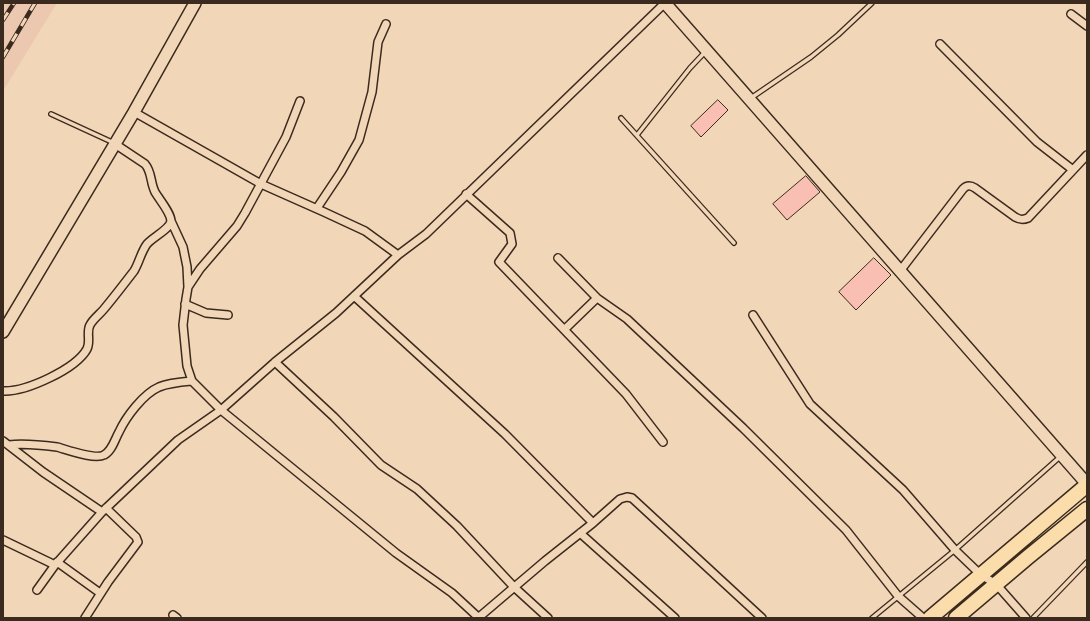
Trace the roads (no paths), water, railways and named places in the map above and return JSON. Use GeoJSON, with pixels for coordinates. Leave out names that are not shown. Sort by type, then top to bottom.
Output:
{"type":"FeatureCollection","features":[{"type":"Feature","properties":{"kind":"highway"},"geometry":{"type":"LineString","coordinates":[[930,618],[1087,485]]}},
{"type":"Feature","properties":{"kind":"highway"},"geometry":{"type":"LineString","coordinates":[[956,618],[1087,509]]}},
{"type":"Feature","properties":{"kind":"main road"},"geometry":{"type":"LineString","coordinates":[[3,332],[134,112],[195,3]]}},
{"type":"Feature","properties":{"kind":"main road"},"geometry":{"type":"LineString","coordinates":[[665,3],[1087,485]]}},
{"type":"Feature","properties":{"kind":"street"},"geometry":{"type":"LineString","coordinates":[[37,590],[56,564],[104,510],[178,440],[221,410],[275,362],[336,313],[398,255],[426,234],[665,3]]}},
{"type":"Feature","properties":{"kind":"street"},"geometry":{"type":"LineString","coordinates":[[1071,14],[1087,26]]}},
{"type":"Feature","properties":{"kind":"street"},"geometry":{"type":"LineString","coordinates":[[317,208],[341,172],[359,140],[372,92],[378,42],[386,24]]}},
{"type":"Feature","properties":{"kind":"street"},"geometry":{"type":"LineString","coordinates":[[940,44],[1037,142],[1073,170]]}},
{"type":"Feature","properties":{"kind":"street"},"geometry":{"type":"LineString","coordinates":[[188,287],[200,269],[237,226],[286,137],[300,101]]}},
{"type":"Feature","properties":{"kind":"street"},"geometry":{"type":"LineString","coordinates":[[134,112],[261,184],[317,208],[364,231],[398,255]]}},
{"type":"Feature","properties":{"kind":"street"},"geometry":{"type":"LineString","coordinates":[[115,144],[149,168],[155,191],[170,215],[171,221],[183,247],[187,267],[188,287],[183,325],[187,366],[192,381],[221,410],[396,553],[452,593],[479,618],[620,499],[627,498],[632,498],[762,618]]}},
{"type":"Feature","properties":{"kind":"street"},"geometry":{"type":"LineString","coordinates":[[900,271],[966,186],[975,188],[1019,220],[1024,220],[1028,218],[1087,155]]}},
{"type":"Feature","properties":{"kind":"street"},"geometry":{"type":"LineString","coordinates":[[466,194],[510,233],[512,244],[499,262],[626,394],[663,442]]}},
{"type":"Feature","properties":{"kind":"street"},"geometry":{"type":"LineString","coordinates":[[3,391],[25,388],[45,380],[69,367],[85,352],[88,346],[88,330],[90,325],[134,270],[148,243],[169,226],[171,221]]}},
{"type":"Feature","properties":{"kind":"street"},"geometry":{"type":"LineString","coordinates":[[558,258],[596,298],[627,318],[846,530],[898,596],[923,618]]}},
{"type":"Feature","properties":{"kind":"street"},"geometry":{"type":"LineString","coordinates":[[354,296],[505,434],[593,523]]}},
{"type":"Feature","properties":{"kind":"street"},"geometry":{"type":"LineString","coordinates":[[565,329],[596,298]]}},
{"type":"Feature","properties":{"kind":"street"},"geometry":{"type":"LineString","coordinates":[[185,304],[206,313],[228,315]]}},
{"type":"Feature","properties":{"kind":"street"},"geometry":{"type":"LineString","coordinates":[[753,315],[810,404],[903,490],[954,550],[981,575],[996,584],[1026,618]]}},
{"type":"Feature","properties":{"kind":"street"},"geometry":{"type":"LineString","coordinates":[[275,362],[334,417],[381,465],[417,489],[457,526],[514,587],[548,618]]}},
{"type":"Feature","properties":{"kind":"street"},"geometry":{"type":"LineString","coordinates":[[6,443],[56,447],[91,456],[104,455],[133,410],[149,393],[158,387],[167,384],[192,381]]}},
{"type":"Feature","properties":{"kind":"street"},"geometry":{"type":"LineString","coordinates":[[6,443],[43,472],[104,510],[136,536],[138,542],[120,564],[85,618]]}},
{"type":"Feature","properties":{"kind":"street"},"geometry":{"type":"LineString","coordinates":[[580,533],[675,618]]}},
{"type":"Feature","properties":{"kind":"street"},"geometry":{"type":"LineString","coordinates":[[3,540],[56,564],[100,593]]}},
{"type":"Feature","properties":{"kind":"lane"},"geometry":{"type":"LineString","coordinates":[[749,99],[811,57],[838,35],[872,3]]}},
{"type":"Feature","properties":{"kind":"lane"},"geometry":{"type":"LineString","coordinates":[[637,135],[706,50]]}},
{"type":"Feature","properties":{"kind":"lane"},"geometry":{"type":"LineString","coordinates":[[51,114],[115,144]]}},
{"type":"Feature","properties":{"kind":"lane"},"geometry":{"type":"LineString","coordinates":[[621,118],[734,243]]}},
{"type":"Feature","properties":{"kind":"lane"},"geometry":{"type":"LineString","coordinates":[[872,618],[954,550],[1062,456]]}},
{"type":"Feature","properties":{"kind":"lane"},"geometry":{"type":"LineString","coordinates":[[1033,618],[1087,562]]}},
{"type":"Feature","properties":{"kind":"railway"},"geometry":{"type":"LineString","coordinates":[[3,20],[14,3]]}},
{"type":"Feature","properties":{"kind":"railway"},"geometry":{"type":"LineString","coordinates":[[3,57],[35,3]]}}]}
